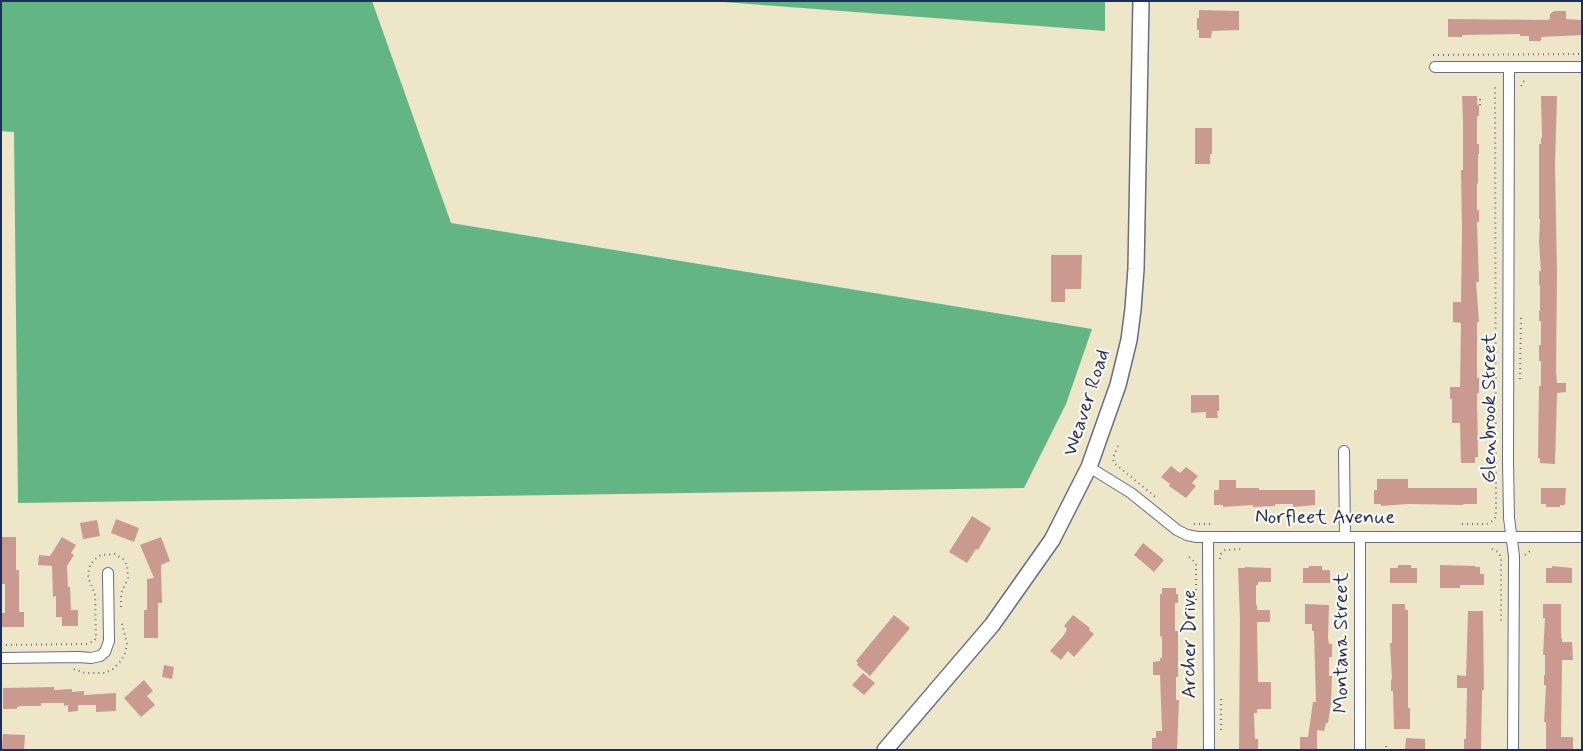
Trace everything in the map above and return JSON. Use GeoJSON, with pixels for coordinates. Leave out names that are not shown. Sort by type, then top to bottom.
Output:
{"type":"FeatureCollection","features":[{"type":"Feature","properties":{"kind":"main road","name":"Weaver Road"},"geometry":{"type":"LineString","coordinates":[[886,750],[992,625],[1052,540],[1090,467],[1118,386],[1129,340],[1138,236],[1141,1]]}},
{"type":"Feature","properties":{"kind":"street","name":"Glenbrook Street"},"geometry":{"type":"LineString","coordinates":[[1508,66],[1508,460],[1509,518],[1514,556],[1513,750]]}},
{"type":"Feature","properties":{"kind":"street"},"geometry":{"type":"LineString","coordinates":[[1435,67],[1582,67]]}},
{"type":"Feature","properties":{"kind":"street"},"geometry":{"type":"LineString","coordinates":[[1344,451],[1345,537]]}},
{"type":"Feature","properties":{"kind":"street","name":"Norfleet Avenue"},"geometry":{"type":"LineString","coordinates":[[1090,467],[1130,493],[1177,530],[1187,535],[1208,537],[1582,537]]}},
{"type":"Feature","properties":{"kind":"street","name":"Archer Drive"},"geometry":{"type":"LineString","coordinates":[[1208,537],[1209,750]]}},
{"type":"Feature","properties":{"kind":"street","name":"Montana Street"},"geometry":{"type":"LineString","coordinates":[[1360,537],[1360,750]]}},
{"type":"Feature","properties":{"kind":"street"},"geometry":{"type":"LineString","coordinates":[[1,658],[91,658],[100,656],[105,652],[109,641],[108,573]]}},
{"type":"Feature","properties":{"kind":"path"},"geometry":{"type":"LineString","coordinates":[[1434,55],[1582,54]]}},
{"type":"Feature","properties":{"kind":"path"},"geometry":{"type":"LineString","coordinates":[[1521,89],[1522,83],[1528,79]]}},
{"type":"Feature","properties":{"kind":"path"},"geometry":{"type":"LineString","coordinates":[[1462,524],[1488,524],[1496,516],[1496,85]]}},
{"type":"Feature","properties":{"kind":"path"},"geometry":{"type":"LineString","coordinates":[[1480,100],[1480,108]]}},
{"type":"Feature","properties":{"kind":"path"},"geometry":{"type":"LineString","coordinates":[[1520,310],[1520,378]]}},
{"type":"Feature","properties":{"kind":"path"},"geometry":{"type":"LineString","coordinates":[[1118,446],[1113,458],[1114,463],[1162,503]]}},
{"type":"Feature","properties":{"kind":"path"},"geometry":{"type":"LineString","coordinates":[[1190,524],[1211,524]]}},
{"type":"Feature","properties":{"kind":"path"},"geometry":{"type":"LineString","coordinates":[[1220,561],[1224,550],[1252,549]]}},
{"type":"Feature","properties":{"kind":"path"},"geometry":{"type":"LineString","coordinates":[[1488,549],[1495,550],[1501,558],[1501,622]]}},
{"type":"Feature","properties":{"kind":"path"},"geometry":{"type":"LineString","coordinates":[[1525,558],[1527,552],[1534,549]]}},
{"type":"Feature","properties":{"kind":"path"},"geometry":{"type":"LineString","coordinates":[[1,646],[87,644],[94,641],[96,638],[96,594],[89,580],[89,568],[95,559],[101,555],[115,554],[123,559],[127,565],[128,572],[128,578],[121,594],[121,619],[127,644],[125,654],[121,661],[105,672],[96,674],[69,669]]}},
{"type":"Feature","properties":{"kind":"path"},"geometry":{"type":"LineString","coordinates":[[1189,557],[1196,562],[1196,614]]}},
{"type":"Feature","properties":{"kind":"path"},"geometry":{"type":"LineString","coordinates":[[1221,695],[1221,730]]}},
{"type":"Feature","properties":{"kind":"green space"},"geometry":{"type":"Polygon","coordinates":[[[1,1],[372,1],[451,223],[1092,329],[1066,404],[1024,488],[18,503],[14,132],[1,131],[1,1]]]}},
{"type":"Feature","properties":{"kind":"green space"},"geometry":{"type":"Polygon","coordinates":[[[710,1],[1105,1],[1105,31],[710,1]]]}},
{"type":"Feature","properties":{"kind":"building"},"geometry":{"type":"Polygon","coordinates":[[[1199,10],[1239,11],[1239,30],[1212,31],[1211,38],[1199,38],[1197,18],[1199,18],[1199,10]]]}},
{"type":"Feature","properties":{"kind":"building"},"geometry":{"type":"Polygon","coordinates":[[[1554,11],[1566,11],[1566,19],[1582,20],[1582,35],[1541,37],[1541,41],[1529,41],[1529,36],[1520,36],[1520,34],[1448,37],[1448,19],[1547,20],[1550,19],[1550,14],[1554,11]]]}},
{"type":"Feature","properties":{"kind":"building"},"geometry":{"type":"Polygon","coordinates":[[[1462,96],[1477,96],[1477,105],[1479,105],[1479,116],[1477,116],[1479,154],[1477,210],[1479,210],[1479,222],[1477,222],[1479,282],[1476,282],[1479,322],[1477,322],[1477,378],[1479,378],[1479,393],[1477,393],[1478,457],[1475,457],[1475,463],[1461,463],[1460,423],[1452,423],[1452,399],[1450,399],[1450,387],[1460,387],[1461,323],[1453,322],[1453,302],[1461,302],[1462,96]]]}},
{"type":"Feature","properties":{"kind":"building"},"geometry":{"type":"Polygon","coordinates":[[[1541,96],[1557,96],[1555,165],[1556,372],[1557,383],[1566,383],[1566,392],[1557,393],[1555,464],[1540,463],[1540,458],[1538,458],[1539,386],[1541,386],[1541,361],[1539,361],[1541,321],[1539,321],[1539,271],[1541,271],[1539,242],[1539,144],[1541,144],[1542,138],[1541,96]]]}},
{"type":"Feature","properties":{"kind":"building"},"geometry":{"type":"Polygon","coordinates":[[[1195,128],[1212,128],[1210,164],[1195,164],[1195,128]]]}},
{"type":"Feature","properties":{"kind":"building"},"geometry":{"type":"Polygon","coordinates":[[[1051,255],[1082,255],[1081,289],[1065,289],[1065,302],[1051,302],[1051,255]]]}},
{"type":"Feature","properties":{"kind":"building"},"geometry":{"type":"Polygon","coordinates":[[[1191,395],[1219,395],[1218,418],[1206,418],[1206,412],[1191,413],[1191,395]]]}},
{"type":"Feature","properties":{"kind":"building"},"geometry":{"type":"Polygon","coordinates":[[[1171,466],[1180,473],[1186,467],[1198,476],[1192,483],[1196,486],[1186,498],[1169,486],[1170,484],[1161,477],[1171,466]]]}},
{"type":"Feature","properties":{"kind":"building"},"geometry":{"type":"Polygon","coordinates":[[[1377,479],[1408,479],[1408,488],[1477,488],[1477,504],[1381,506],[1381,504],[1374,504],[1374,490],[1377,490],[1377,479]]]}},
{"type":"Feature","properties":{"kind":"building"},"geometry":{"type":"Polygon","coordinates":[[[1219,480],[1236,480],[1236,488],[1315,490],[1315,505],[1293,507],[1293,504],[1275,504],[1275,506],[1223,507],[1223,505],[1214,505],[1214,490],[1219,490],[1219,480]]]}},
{"type":"Feature","properties":{"kind":"building"},"geometry":{"type":"Polygon","coordinates":[[[1541,488],[1566,488],[1565,505],[1546,507],[1546,504],[1541,504],[1541,488]]]}},
{"type":"Feature","properties":{"kind":"building"},"geometry":{"type":"Polygon","coordinates":[[[972,516],[991,528],[978,550],[976,549],[967,563],[949,552],[972,516]]]}},
{"type":"Feature","properties":{"kind":"building"},"geometry":{"type":"Polygon","coordinates":[[[116,519],[139,528],[134,542],[111,533],[116,519]]]}},
{"type":"Feature","properties":{"kind":"building"},"geometry":{"type":"Polygon","coordinates":[[[97,520],[100,536],[83,539],[80,523],[97,520]]]}},
{"type":"Feature","properties":{"kind":"building"},"geometry":{"type":"Polygon","coordinates":[[[2,537],[16,537],[16,570],[19,570],[19,612],[24,612],[24,627],[1,627],[1,613],[5,613],[5,584],[2,584],[2,537]]]}},
{"type":"Feature","properties":{"kind":"building"},"geometry":{"type":"Polygon","coordinates":[[[62,537],[76,545],[71,553],[74,555],[67,566],[71,610],[78,610],[78,626],[62,626],[62,617],[56,617],[56,596],[53,597],[52,566],[38,565],[39,555],[50,556],[62,537]]]}},
{"type":"Feature","properties":{"kind":"building"},"geometry":{"type":"Polygon","coordinates":[[[161,537],[170,561],[161,565],[162,603],[158,603],[158,638],[144,638],[144,610],[147,610],[147,579],[154,578],[140,545],[161,537]]]}},
{"type":"Feature","properties":{"kind":"building"},"geometry":{"type":"Polygon","coordinates":[[[1143,543],[1164,560],[1154,572],[1134,555],[1143,543]]]}},
{"type":"Feature","properties":{"kind":"building"},"geometry":{"type":"Polygon","coordinates":[[[1398,565],[1411,565],[1411,568],[1417,568],[1417,583],[1390,583],[1390,568],[1398,568],[1398,565]]]}},
{"type":"Feature","properties":{"kind":"building"},"geometry":{"type":"Polygon","coordinates":[[[1440,565],[1480,567],[1480,574],[1484,574],[1484,585],[1460,585],[1460,588],[1440,588],[1440,565]]]}},
{"type":"Feature","properties":{"kind":"building"},"geometry":{"type":"Polygon","coordinates":[[[1309,566],[1322,566],[1322,570],[1330,570],[1330,583],[1303,583],[1303,568],[1309,568],[1309,566]]]}},
{"type":"Feature","properties":{"kind":"building"},"geometry":{"type":"Polygon","coordinates":[[[1552,566],[1572,568],[1572,583],[1546,583],[1546,568],[1552,568],[1552,566]]]}},
{"type":"Feature","properties":{"kind":"building"},"geometry":{"type":"Polygon","coordinates":[[[1238,568],[1271,568],[1271,582],[1258,582],[1258,585],[1256,585],[1257,610],[1270,610],[1270,622],[1257,622],[1258,682],[1271,682],[1271,709],[1257,709],[1257,713],[1254,713],[1255,739],[1258,739],[1258,750],[1239,750],[1240,619],[1238,568]]]}},
{"type":"Feature","properties":{"kind":"building"},"geometry":{"type":"Polygon","coordinates":[[[1162,588],[1176,588],[1176,594],[1178,594],[1178,603],[1175,603],[1175,631],[1178,631],[1176,700],[1179,700],[1177,750],[1152,750],[1152,738],[1156,738],[1156,731],[1162,731],[1160,675],[1153,675],[1153,662],[1160,661],[1160,658],[1162,658],[1160,594],[1162,594],[1162,588]]]}},
{"type":"Feature","properties":{"kind":"building"},"geometry":{"type":"Polygon","coordinates":[[[1305,604],[1329,605],[1328,638],[1329,644],[1332,644],[1332,657],[1329,657],[1329,676],[1332,676],[1331,703],[1328,723],[1326,723],[1324,731],[1317,730],[1317,750],[1300,750],[1300,737],[1308,737],[1313,702],[1316,702],[1314,631],[1312,631],[1312,624],[1305,624],[1305,604]]]}},
{"type":"Feature","properties":{"kind":"building"},"geometry":{"type":"Polygon","coordinates":[[[1392,604],[1405,604],[1405,610],[1408,610],[1408,708],[1410,708],[1410,729],[1394,729],[1390,643],[1392,643],[1392,604]]]}},
{"type":"Feature","properties":{"kind":"building"},"geometry":{"type":"Polygon","coordinates":[[[1543,604],[1561,604],[1562,642],[1572,642],[1573,660],[1562,660],[1561,737],[1573,737],[1573,750],[1546,750],[1546,722],[1544,722],[1546,685],[1544,685],[1545,655],[1543,655],[1545,618],[1543,618],[1543,604]]]}},
{"type":"Feature","properties":{"kind":"building"},"geometry":{"type":"Polygon","coordinates":[[[1468,611],[1483,611],[1484,690],[1482,690],[1481,750],[1464,750],[1467,688],[1457,688],[1457,675],[1466,676],[1468,611]]]}},
{"type":"Feature","properties":{"kind":"building"},"geometry":{"type":"Polygon","coordinates":[[[894,615],[910,628],[870,676],[857,665],[856,661],[894,615]]]}},
{"type":"Feature","properties":{"kind":"building"},"geometry":{"type":"Polygon","coordinates":[[[1073,615],[1090,628],[1089,630],[1094,634],[1074,657],[1068,651],[1061,660],[1050,651],[1064,635],[1067,629],[1064,626],[1073,615]]]}},
{"type":"Feature","properties":{"kind":"building"},"geometry":{"type":"Polygon","coordinates":[[[164,665],[174,667],[172,679],[162,677],[164,665]]]}},
{"type":"Feature","properties":{"kind":"building"},"geometry":{"type":"Polygon","coordinates":[[[863,673],[875,683],[864,695],[852,685],[863,673]]]}},
{"type":"Feature","properties":{"kind":"building"},"geometry":{"type":"Polygon","coordinates":[[[144,680],[153,691],[147,696],[155,705],[141,717],[124,698],[144,680]]]}},
{"type":"Feature","properties":{"kind":"building"},"geometry":{"type":"Polygon","coordinates":[[[54,687],[54,690],[72,689],[72,692],[84,691],[84,695],[116,693],[116,711],[96,712],[96,705],[78,705],[78,711],[68,712],[68,705],[64,706],[64,703],[41,703],[41,706],[21,706],[17,707],[17,709],[3,709],[3,688],[54,687]]]}},
{"type":"Feature","properties":{"kind":"building"},"geometry":{"type":"Polygon","coordinates":[[[3,734],[25,735],[24,750],[2,749],[3,734]]]}},
{"type":"Feature","properties":{"kind":"building"},"geometry":{"type":"Polygon","coordinates":[[[1406,738],[1425,739],[1425,750],[1405,750],[1406,738]]]}}]}
